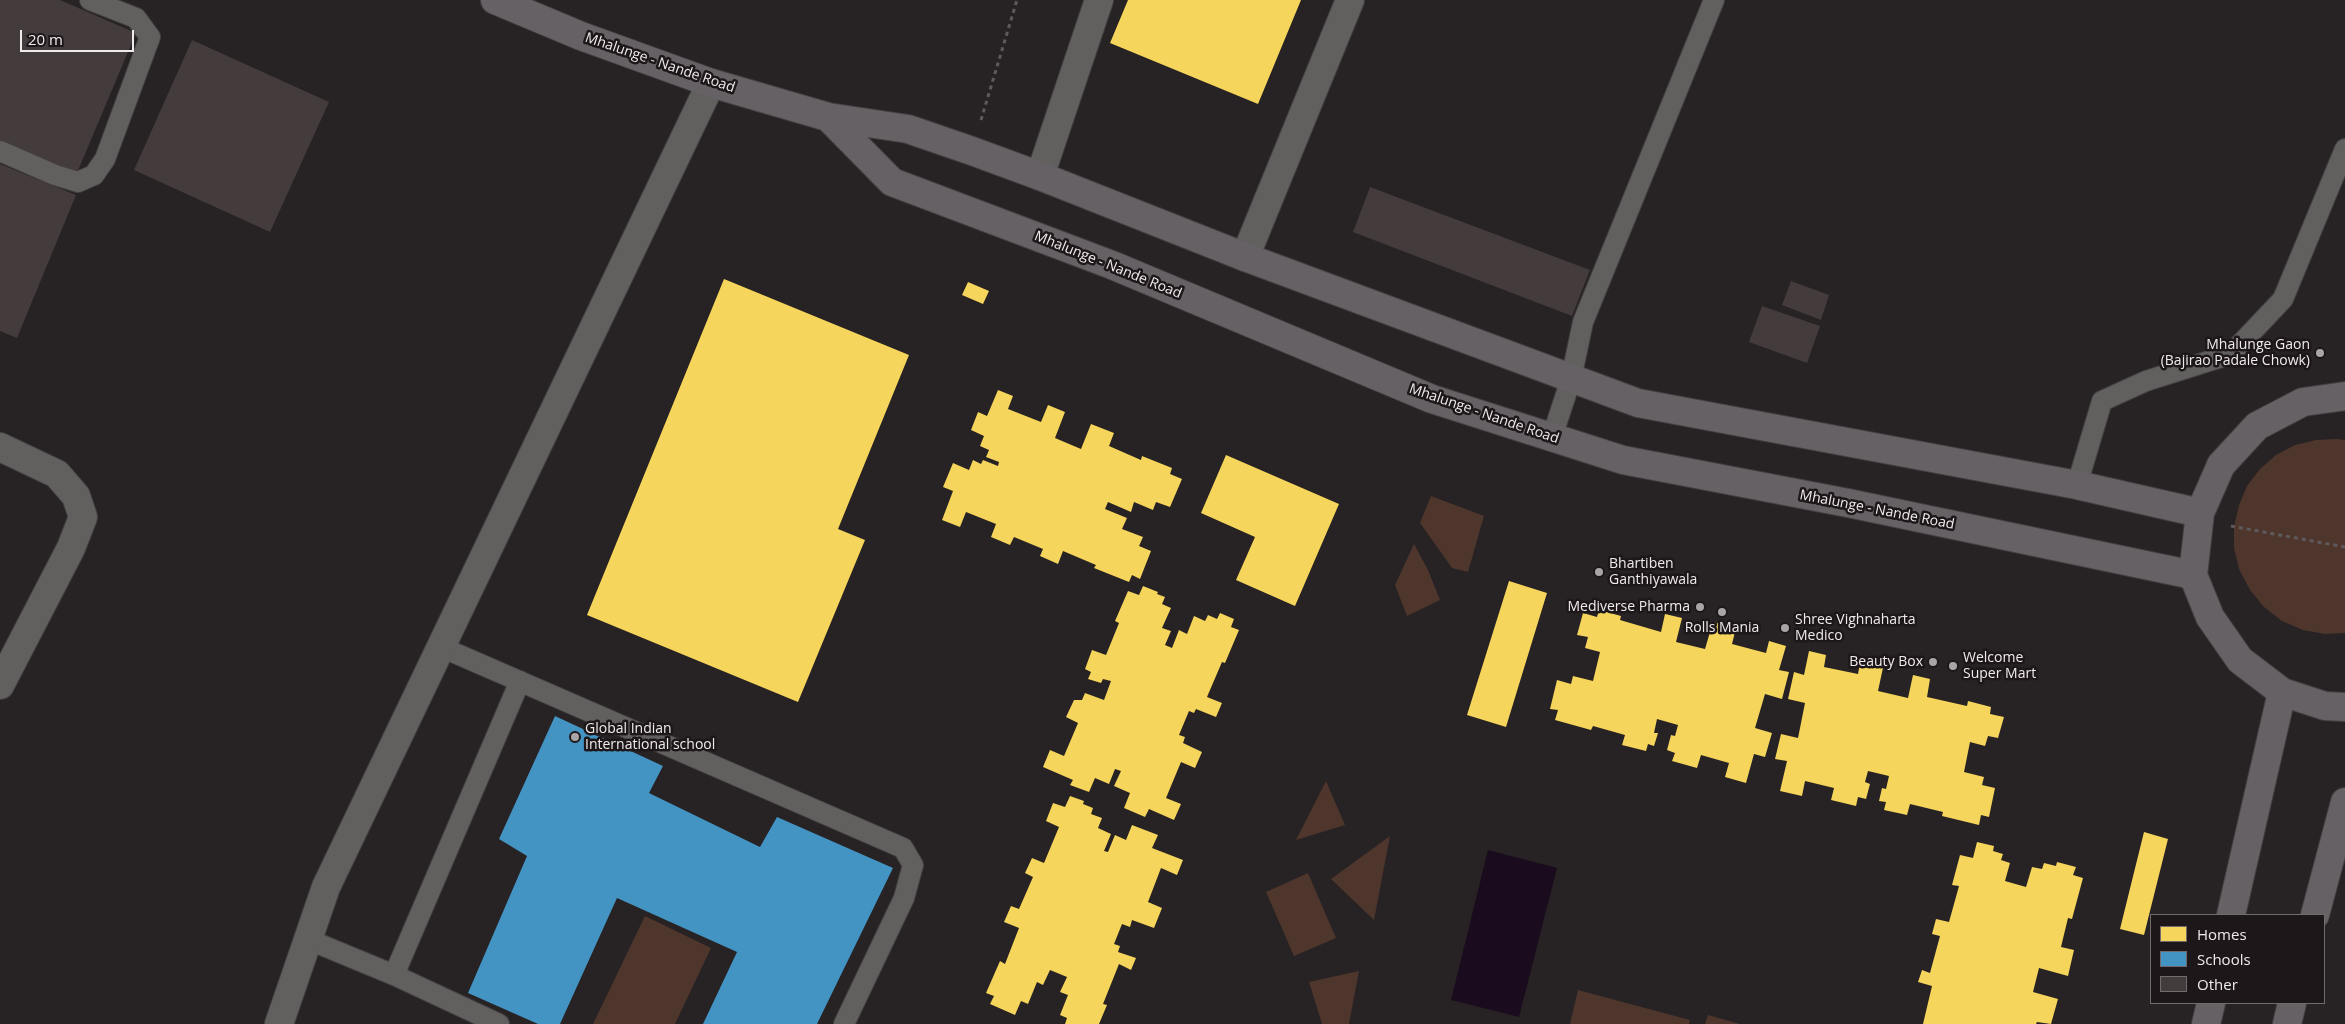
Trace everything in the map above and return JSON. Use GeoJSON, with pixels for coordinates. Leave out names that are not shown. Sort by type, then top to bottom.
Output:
{"type":"FeatureCollection","features":[{"type":"Feature","properties":{"kind":"main road","name":"Mhalunge - Nande Road"},"geometry":{"type":"LineString","coordinates":[[495,0],[581,36],[711,83],[828,117],[908,129],[972,151],[1245,257],[1638,403],[2077,485],[2200,513]]}},
{"type":"Feature","properties":{"kind":"main road","name":"Mhalunge - Nande Road"},"geometry":{"type":"LineString","coordinates":[[828,117],[892,182],[1112,265],[1432,399],[1623,460],[1848,503],[2192,575]]}},
{"type":"Feature","properties":{"kind":"main road"},"geometry":{"type":"LineString","coordinates":[[2345,396],[2303,402],[2257,426],[2222,465],[2200,513],[2192,575],[2210,616],[2240,660],[2282,692],[2325,706],[2345,707]]}},
{"type":"Feature","properties":{"kind":"main road"},"geometry":{"type":"LineString","coordinates":[[2231,914],[2282,692]]}},
{"type":"Feature","properties":{"kind":"main road"},"geometry":{"type":"LineString","coordinates":[[2315,914],[2345,802]]}},
{"type":"Feature","properties":{"kind":"main road"},"geometry":{"type":"LineString","coordinates":[[2206,1024],[2211,1004]]}},
{"type":"Feature","properties":{"kind":"main road"},"geometry":{"type":"LineString","coordinates":[[2286,1024],[2292,1004]]}},
{"type":"Feature","properties":{"kind":"street"},"geometry":{"type":"LineString","coordinates":[[1040,176],[1099,0]]}},
{"type":"Feature","properties":{"kind":"street"},"geometry":{"type":"LineString","coordinates":[[1245,257],[1350,0]]}},
{"type":"Feature","properties":{"kind":"street"},"geometry":{"type":"LineString","coordinates":[[279,1024],[326,887],[711,83]]}},
{"type":"Feature","properties":{"kind":"street"},"geometry":{"type":"LineString","coordinates":[[0,446],[58,474],[76,496],[83,518],[71,548],[0,685]]}},
{"type":"Feature","properties":{"kind":"lane"},"geometry":{"type":"LineString","coordinates":[[0,151],[55,175],[78,182],[94,175],[105,159],[150,37],[136,18],[90,0]]}},
{"type":"Feature","properties":{"kind":"lane"},"geometry":{"type":"LineString","coordinates":[[1552,437],[1571,379],[1583,322],[1714,0]]}},
{"type":"Feature","properties":{"kind":"lane"},"geometry":{"type":"LineString","coordinates":[[2077,485],[2102,401],[2146,381],[2231,354],[2282,298],[2345,149]]}},
{"type":"Feature","properties":{"kind":"lane"},"geometry":{"type":"LineString","coordinates":[[440,648],[903,848],[913,866],[904,898],[844,1024]]}},
{"type":"Feature","properties":{"kind":"lane"},"geometry":{"type":"LineString","coordinates":[[394,975],[520,681]]}},
{"type":"Feature","properties":{"kind":"lane"},"geometry":{"type":"LineString","coordinates":[[307,938],[394,975],[499,1024]]}},
{"type":"Feature","properties":{"kind":"path"},"geometry":{"type":"LineString","coordinates":[[972,151],[1017,0]]}},
{"type":"Feature","properties":{"kind":"path"},"geometry":{"type":"LineString","coordinates":[[2200,513],[2234,526],[2345,547]]}},
{"type":"Feature","properties":{"kind":"shaded area"},"geometry":{"type":"Polygon","coordinates":[[[2316,440],[2345,440],[2345,633],[2325,634],[2303,630],[2282,621],[2264,607],[2250,590],[2239,569],[2234,548],[2234,527],[2239,505],[2247,486],[2260,469],[2276,455],[2295,445],[2316,440]]]}},
{"type":"Feature","properties":{"kind":"shaded area"},"geometry":{"type":"Polygon","coordinates":[[[1431,496],[1484,516],[1468,572],[1452,568],[1420,523],[1431,496]]]}},
{"type":"Feature","properties":{"kind":"shaded area"},"geometry":{"type":"Polygon","coordinates":[[[1414,544],[1428,570],[1440,600],[1407,616],[1395,585],[1414,544]]]}},
{"type":"Feature","properties":{"kind":"shaded area"},"geometry":{"type":"Polygon","coordinates":[[[1326,781],[1345,825],[1296,840],[1326,781]]]}},
{"type":"Feature","properties":{"kind":"shaded area"},"geometry":{"type":"Polygon","coordinates":[[[1390,836],[1374,920],[1331,879],[1390,836]]]}},
{"type":"Feature","properties":{"kind":"shaded area"},"geometry":{"type":"Polygon","coordinates":[[[1488,850],[1557,868],[1519,1017],[1451,1000],[1488,850]]]}},
{"type":"Feature","properties":{"kind":"shaded area"},"geometry":{"type":"Polygon","coordinates":[[[1308,873],[1336,938],[1294,956],[1266,892],[1308,873]]]}},
{"type":"Feature","properties":{"kind":"shaded area"},"geometry":{"type":"Polygon","coordinates":[[[645,916],[711,948],[675,1024],[593,1024],[645,916]]]}},
{"type":"Feature","properties":{"kind":"shaded area"},"geometry":{"type":"Polygon","coordinates":[[[1359,971],[1349,1024],[1322,1024],[1309,982],[1359,971]]]}},
{"type":"Feature","properties":{"kind":"shaded area"},"geometry":{"type":"Polygon","coordinates":[[[1578,990],[1690,1020],[1689,1024],[1570,1024],[1578,990]]]}},
{"type":"Feature","properties":{"kind":"shaded area"},"geometry":{"type":"Polygon","coordinates":[[[1708,1015],[1740,1024],[1705,1024],[1708,1015]]]}},
{"type":"Feature","properties":{"kind":"building: Homes"},"geometry":{"type":"Polygon","coordinates":[[[1128,0],[1301,0],[1258,104],[1110,43],[1128,0]]]}},
{"type":"Feature","properties":{"kind":"building: Homes"},"geometry":{"type":"Polygon","coordinates":[[[724,279],[909,355],[838,529],[865,540],[798,702],[587,615],[724,279]]]}},
{"type":"Feature","properties":{"kind":"building: Homes"},"geometry":{"type":"Polygon","coordinates":[[[968,282],[989,291],[983,304],[962,295],[968,282]]]}},
{"type":"Feature","properties":{"kind":"building: Homes"},"geometry":{"type":"Polygon","coordinates":[[[998,390],[1013,396],[1008,409],[1041,422],[1048,405],[1065,412],[1055,438],[1081,449],[1091,424],[1114,433],[1109,446],[1141,460],[1142,456],[1172,468],[1170,474],[1182,479],[1170,507],[1156,502],[1153,510],[1134,502],[1131,512],[1108,502],[1105,509],[1127,518],[1122,529],[1143,537],[1139,546],[1151,551],[1140,579],[1132,575],[1129,582],[1094,568],[1096,565],[1063,551],[1058,564],[1040,556],[1043,549],[1014,537],[1010,545],[991,537],[996,524],[966,512],[960,527],[942,520],[953,491],[943,487],[953,463],[969,470],[973,460],[981,464],[983,460],[998,466],[999,462],[986,457],[989,450],[980,446],[984,436],[971,430],[978,412],[987,416],[998,390]]]}},
{"type":"Feature","properties":{"kind":"building: Homes"},"geometry":{"type":"Polygon","coordinates":[[[1226,455],[1339,504],[1295,606],[1236,580],[1255,537],[1201,513],[1226,455]]]}},
{"type":"Feature","properties":{"kind":"building: Homes"},"geometry":{"type":"Polygon","coordinates":[[[1509,581],[1547,593],[1506,727],[1467,715],[1509,581]]]}},
{"type":"Feature","properties":{"kind":"building: Homes"},"geometry":{"type":"Polygon","coordinates":[[[1143,586],[1165,597],[1162,604],[1171,608],[1162,628],[1171,631],[1165,645],[1172,648],[1179,630],[1187,634],[1194,616],[1205,621],[1208,615],[1217,619],[1220,613],[1234,619],[1231,627],[1239,630],[1225,663],[1222,662],[1207,697],[1222,703],[1216,717],[1196,709],[1194,713],[1189,711],[1179,735],[1185,737],[1183,743],[1202,752],[1195,768],[1181,762],[1166,798],[1181,804],[1174,820],[1149,809],[1145,817],[1124,808],[1130,793],[1114,786],[1121,771],[1115,769],[1109,784],[1095,778],[1089,792],[1070,785],[1073,780],[1043,767],[1050,750],[1064,756],[1078,723],[1066,717],[1074,700],[1082,700],[1085,693],[1104,700],[1111,681],[1103,679],[1101,683],[1088,679],[1091,672],[1085,669],[1092,650],[1106,655],[1119,623],[1115,621],[1128,591],[1139,595],[1143,586]]]}},
{"type":"Feature","properties":{"kind":"building: Homes"},"geometry":{"type":"Polygon","coordinates":[[[1599,610],[1621,616],[1620,620],[1661,632],[1665,614],[1682,618],[1676,642],[1705,649],[1713,622],[1736,628],[1732,644],[1766,653],[1769,641],[1786,646],[1779,670],[1789,672],[1782,699],[1765,694],[1755,728],[1772,733],[1765,757],[1754,754],[1746,783],[1725,777],[1729,763],[1701,755],[1697,768],[1672,761],[1675,753],[1667,750],[1671,735],[1675,736],[1678,725],[1657,719],[1654,733],[1658,733],[1654,746],[1648,744],[1646,751],[1622,745],[1625,735],[1593,726],[1591,730],[1555,720],[1558,710],[1550,709],[1557,680],[1571,684],[1573,676],[1593,681],[1600,652],[1585,648],[1588,637],[1577,635],[1583,613],[1597,617],[1599,610]]]}},
{"type":"Feature","properties":{"kind":"building: Homes"},"geometry":{"type":"Polygon","coordinates":[[[1809,651],[1826,655],[1824,667],[1858,674],[1861,658],[1884,663],[1878,691],[1908,698],[1913,675],[1930,679],[1927,697],[1967,706],[1968,701],[1991,707],[1990,714],[2004,717],[1998,738],[1988,736],[1985,746],[1970,742],[1964,772],[1984,777],[1982,785],[1995,788],[1989,817],[1981,815],[1979,825],[1942,816],[1943,812],[1910,804],[1907,815],[1884,810],[1886,802],[1879,801],[1882,788],[1886,789],[1889,776],[1868,771],[1865,782],[1870,784],[1866,799],[1858,797],[1856,806],[1831,800],[1834,788],[1805,781],[1802,796],[1780,791],[1787,761],[1775,759],[1781,734],[1798,738],[1805,703],[1788,699],[1794,672],[1804,675],[1809,651]]]}},
{"type":"Feature","properties":{"kind":"building: Homes"},"geometry":{"type":"Polygon","coordinates":[[[1070,796],[1084,801],[1083,804],[1093,808],[1091,814],[1102,818],[1098,828],[1111,834],[1104,851],[1108,852],[1115,835],[1126,840],[1132,825],[1158,835],[1152,848],[1183,860],[1177,875],[1161,868],[1148,902],[1162,908],[1154,928],[1132,920],[1130,927],[1122,924],[1114,944],[1120,946],[1118,952],[1136,958],[1131,970],[1119,964],[1103,1004],[1107,1005],[1099,1024],[1065,1024],[1067,1018],[1060,1015],[1068,995],[1060,992],[1067,977],[1050,970],[1043,985],[1037,982],[1028,1004],[1021,1001],[1015,1015],[990,1004],[994,996],[986,993],[1000,961],[1005,964],[1019,928],[1004,922],[1011,906],[1019,909],[1033,877],[1025,873],[1032,858],[1044,863],[1059,827],[1046,821],[1053,803],[1065,807],[1070,796]]]}},
{"type":"Feature","properties":{"kind":"building: Homes"},"geometry":{"type":"Polygon","coordinates":[[[2144,832],[2168,839],[2144,935],[2120,929],[2144,832]]]}},
{"type":"Feature","properties":{"kind":"building: Homes"},"geometry":{"type":"Polygon","coordinates":[[[1977,842],[1994,846],[1993,851],[2003,854],[2001,860],[2010,863],[2005,881],[2026,887],[2032,867],[2042,869],[2044,863],[2056,866],[2057,862],[2076,867],[2073,875],[2083,878],[2072,919],[2068,918],[2061,947],[2074,950],[2068,976],[2039,968],[2033,992],[2058,999],[2051,1024],[2037,1022],[2036,1024],[1923,1024],[1932,986],[1918,982],[1922,970],[1930,973],[1940,936],[1932,934],[1936,919],[1949,922],[1959,886],[1952,885],[1960,855],[1973,858],[1977,842]]]}},
{"type":"Feature","properties":{"kind":"building: Schools"},"geometry":{"type":"Polygon","coordinates":[[[555,716],[663,766],[649,793],[760,847],[777,817],[893,868],[817,1024],[703,1024],[737,952],[617,898],[560,1024],[538,1024],[468,993],[527,856],[499,839],[555,716]]]}},
{"type":"Feature","properties":{"kind":"building: Other"},"geometry":{"type":"Polygon","coordinates":[[[0,0],[60,0],[136,33],[77,173],[0,140],[0,0]]]}},
{"type":"Feature","properties":{"kind":"building: Other"},"geometry":{"type":"Polygon","coordinates":[[[192,40],[329,102],[270,232],[134,170],[192,40]]]}},
{"type":"Feature","properties":{"kind":"building: Other"},"geometry":{"type":"Polygon","coordinates":[[[0,164],[76,195],[17,338],[0,331],[0,164]]]}},
{"type":"Feature","properties":{"kind":"building: Other"},"geometry":{"type":"Polygon","coordinates":[[[1370,187],[1590,270],[1572,316],[1353,232],[1370,187]]]}},
{"type":"Feature","properties":{"kind":"building: Other"},"geometry":{"type":"Polygon","coordinates":[[[1791,281],[1829,295],[1821,320],[1782,305],[1791,281]]]}},
{"type":"Feature","properties":{"kind":"building: Other"},"geometry":{"type":"Polygon","coordinates":[[[1762,306],[1820,326],[1807,363],[1749,342],[1762,306]]]}},
{"type":"Feature","properties":{"kind":"place","name":"Mhalunge Gaon (Bajirao Padale Chowk)"},"geometry":{"type":"Point","coordinates":[2320,353]}},
{"type":"Feature","properties":{"kind":"place","name":"Bhartiben Ganthiyawala"},"geometry":{"type":"Point","coordinates":[1599,572]}},
{"type":"Feature","properties":{"kind":"place","name":"Mediverse Pharma"},"geometry":{"type":"Point","coordinates":[1700,607]}},
{"type":"Feature","properties":{"kind":"place","name":"Rolls Mania"},"geometry":{"type":"Point","coordinates":[1722,612]}},
{"type":"Feature","properties":{"kind":"place","name":"Shree Vighnaharta Medico"},"geometry":{"type":"Point","coordinates":[1785,628]}},
{"type":"Feature","properties":{"kind":"place","name":"Beauty Box"},"geometry":{"type":"Point","coordinates":[1933,662]}},
{"type":"Feature","properties":{"kind":"place","name":"Welcome Super Mart"},"geometry":{"type":"Point","coordinates":[1953,666]}},
{"type":"Feature","properties":{"kind":"place","name":"Global Indian International school"},"geometry":{"type":"Point","coordinates":[575,737]}}]}
